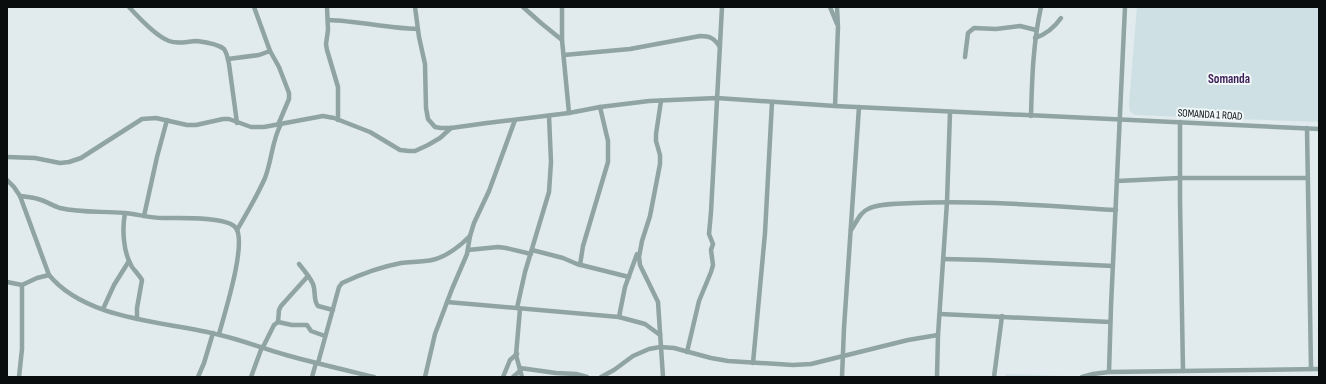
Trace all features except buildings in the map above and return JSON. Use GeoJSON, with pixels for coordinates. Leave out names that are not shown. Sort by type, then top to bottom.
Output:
{"type":"FeatureCollection","features":[{"type":"Feature","properties":{"kind":"street"},"geometry":{"type":"LineString","coordinates":[[129,7],[146,24],[168,40],[175,43],[197,41],[212,44],[224,50],[228,59],[237,122]]}},
{"type":"Feature","properties":{"kind":"street"},"geometry":{"type":"LineString","coordinates":[[237,230],[265,177],[276,133],[289,100],[289,93],[279,67],[270,51],[254,7]]}},
{"type":"Feature","properties":{"kind":"street"},"geometry":{"type":"LineString","coordinates":[[327,7],[327,50],[338,87],[338,120]]}},
{"type":"Feature","properties":{"kind":"street"},"geometry":{"type":"LineString","coordinates":[[415,7],[417,28],[425,64],[426,108],[428,119],[435,127],[451,128]]}},
{"type":"Feature","properties":{"kind":"street"},"geometry":{"type":"LineString","coordinates":[[523,7],[562,40]]}},
{"type":"Feature","properties":{"kind":"street"},"geometry":{"type":"LineString","coordinates":[[562,7],[562,40],[569,113]]}},
{"type":"Feature","properties":{"kind":"street"},"geometry":{"type":"LineString","coordinates":[[687,352],[697,307],[711,272],[712,265],[711,250],[713,244],[709,234],[722,7]]}},
{"type":"Feature","properties":{"kind":"street"},"geometry":{"type":"LineString","coordinates":[[830,7],[838,27]]}},
{"type":"Feature","properties":{"kind":"street"},"geometry":{"type":"LineString","coordinates":[[835,106],[838,27],[837,7]]}},
{"type":"Feature","properties":{"kind":"street"},"geometry":{"type":"LineString","coordinates":[[1031,116],[1035,38],[1041,7]]}},
{"type":"Feature","properties":{"kind":"street"},"geometry":{"type":"LineString","coordinates":[[1109,372],[1125,7]]}},
{"type":"Feature","properties":{"kind":"street"},"geometry":{"type":"LineString","coordinates":[[1035,38],[1049,32],[1061,18]]}},
{"type":"Feature","properties":{"kind":"street"},"geometry":{"type":"LineString","coordinates":[[328,20],[351,21],[390,27],[417,28]]}},
{"type":"Feature","properties":{"kind":"street"},"geometry":{"type":"LineString","coordinates":[[965,56],[968,33],[974,28],[996,30],[1020,26],[1036,30]]}},
{"type":"Feature","properties":{"kind":"street"},"geometry":{"type":"LineString","coordinates":[[564,55],[630,49],[700,36],[709,36],[716,40],[720,47]]}},
{"type":"Feature","properties":{"kind":"street"},"geometry":{"type":"LineString","coordinates":[[228,59],[259,55],[270,51]]}},
{"type":"Feature","properties":{"kind":"street","name":"SOMANDA 1 ROAD"},"geometry":{"type":"LineString","coordinates":[[451,128],[661,101],[717,98],[950,112],[1319,129]]}},
{"type":"Feature","properties":{"kind":"street"},"geometry":{"type":"LineString","coordinates":[[619,317],[624,292],[650,216],[660,164],[656,134],[661,101]]}},
{"type":"Feature","properties":{"kind":"street"},"geometry":{"type":"LineString","coordinates":[[753,363],[765,233],[772,102]]}},
{"type":"Feature","properties":{"kind":"street"},"geometry":{"type":"LineString","coordinates":[[842,377],[859,107]]}},
{"type":"Feature","properties":{"kind":"street"},"geometry":{"type":"LineString","coordinates":[[580,265],[583,246],[608,162],[608,141],[600,108]]}},
{"type":"Feature","properties":{"kind":"street"},"geometry":{"type":"LineString","coordinates":[[937,377],[938,335],[947,202],[950,112]]}},
{"type":"Feature","properties":{"kind":"street"},"geometry":{"type":"LineString","coordinates":[[7,157],[35,158],[60,163],[69,162],[81,158],[142,118],[156,118],[192,125],[207,124],[223,119],[229,119],[251,127],[264,127],[323,116],[370,132],[400,150],[409,151],[415,151],[428,145],[440,138],[451,128]]}},
{"type":"Feature","properties":{"kind":"street"},"geometry":{"type":"LineString","coordinates":[[522,377],[517,354],[519,308],[531,252],[549,192],[551,162],[549,116]]}},
{"type":"Feature","properties":{"kind":"street"},"geometry":{"type":"LineString","coordinates":[[144,216],[167,120]]}},
{"type":"Feature","properties":{"kind":"street"},"geometry":{"type":"LineString","coordinates":[[425,377],[435,334],[468,250],[474,223],[489,191],[515,120]]}},
{"type":"Feature","properties":{"kind":"street"},"geometry":{"type":"LineString","coordinates":[[1180,122],[1183,371]]}},
{"type":"Feature","properties":{"kind":"street"},"geometry":{"type":"LineString","coordinates":[[1307,128],[1311,369]]}},
{"type":"Feature","properties":{"kind":"street"},"geometry":{"type":"LineString","coordinates":[[1117,181],[1180,178],[1307,178]]}},
{"type":"Feature","properties":{"kind":"street"},"geometry":{"type":"LineString","coordinates":[[7,180],[20,196],[49,275],[71,295],[103,309],[137,319],[216,334],[286,355],[370,377]]}},
{"type":"Feature","properties":{"kind":"street"},"geometry":{"type":"LineString","coordinates":[[20,196],[38,199],[59,208],[125,213],[161,218],[214,219],[229,223],[236,228],[239,235],[239,253],[231,288],[216,334],[198,377]]}},
{"type":"Feature","properties":{"kind":"street"},"geometry":{"type":"LineString","coordinates":[[851,230],[860,215],[867,209],[876,206],[947,202],[1116,210]]}},
{"type":"Feature","properties":{"kind":"street"},"geometry":{"type":"LineString","coordinates":[[125,213],[123,223],[129,262],[142,280],[137,308],[137,319]]}},
{"type":"Feature","properties":{"kind":"street"},"geometry":{"type":"LineString","coordinates":[[312,377],[339,287],[342,283],[375,269],[400,263],[427,261],[446,256],[470,236]]}},
{"type":"Feature","properties":{"kind":"street"},"geometry":{"type":"LineString","coordinates":[[642,241],[639,257],[640,265],[658,302],[663,377]]}},
{"type":"Feature","properties":{"kind":"street"},"geometry":{"type":"LineString","coordinates":[[468,250],[498,247],[531,252],[563,258],[580,265],[629,276]]}},
{"type":"Feature","properties":{"kind":"street"},"geometry":{"type":"LineString","coordinates":[[943,259],[1113,266]]}},
{"type":"Feature","properties":{"kind":"street"},"geometry":{"type":"LineString","coordinates":[[103,309],[114,285],[129,262]]}},
{"type":"Feature","properties":{"kind":"street"},"geometry":{"type":"LineString","coordinates":[[299,264],[313,284],[316,305],[333,310]]}},
{"type":"Feature","properties":{"kind":"street"},"geometry":{"type":"LineString","coordinates":[[7,282],[22,285],[37,278],[49,275]]}},
{"type":"Feature","properties":{"kind":"street"},"geometry":{"type":"LineString","coordinates":[[251,377],[263,347],[274,325],[278,322],[279,310],[281,306],[308,276]]}},
{"type":"Feature","properties":{"kind":"street"},"geometry":{"type":"LineString","coordinates":[[19,377],[22,349],[22,285]]}},
{"type":"Feature","properties":{"kind":"street"},"geometry":{"type":"LineString","coordinates":[[447,302],[619,317],[645,324],[660,335]]}},
{"type":"Feature","properties":{"kind":"street"},"geometry":{"type":"LineString","coordinates":[[940,314],[1110,322]]}},
{"type":"Feature","properties":{"kind":"street"},"geometry":{"type":"LineString","coordinates":[[994,377],[1002,316]]}},
{"type":"Feature","properties":{"kind":"street"},"geometry":{"type":"LineString","coordinates":[[278,322],[292,325],[307,325],[311,331],[325,336]]}},
{"type":"Feature","properties":{"kind":"street"},"geometry":{"type":"LineString","coordinates":[[601,377],[614,370],[633,356],[649,349],[660,347],[674,348],[711,358],[753,363],[794,365],[811,364],[908,340],[938,335]]}},
{"type":"Feature","properties":{"kind":"street"},"geometry":{"type":"LineString","coordinates":[[503,377],[510,360],[517,354]]}},
{"type":"Feature","properties":{"kind":"street"},"geometry":{"type":"LineString","coordinates":[[513,377],[520,369]]}},
{"type":"Feature","properties":{"kind":"street"},"geometry":{"type":"LineString","coordinates":[[520,369],[576,374],[587,377]]}},
{"type":"Feature","properties":{"kind":"street"},"geometry":{"type":"LineString","coordinates":[[1082,377],[1109,372],[1319,369]]}},
{"type":"Feature","properties":{"kind":"shaded area"},"geometry":{"type":"Polygon","coordinates":[[[1137,7],[1319,7],[1319,122],[1135,115],[1130,111],[1129,104],[1137,7]]]}},
{"type":"Feature","properties":{"kind":"shaded area"},"geometry":{"type":"Polygon","coordinates":[[[1006,374],[1090,377],[1006,377],[1006,374]]]}},
{"type":"Feature","properties":{"kind":"district","name":"Somanda"},"geometry":{"type":"Point","coordinates":[1229,78]}}]}
